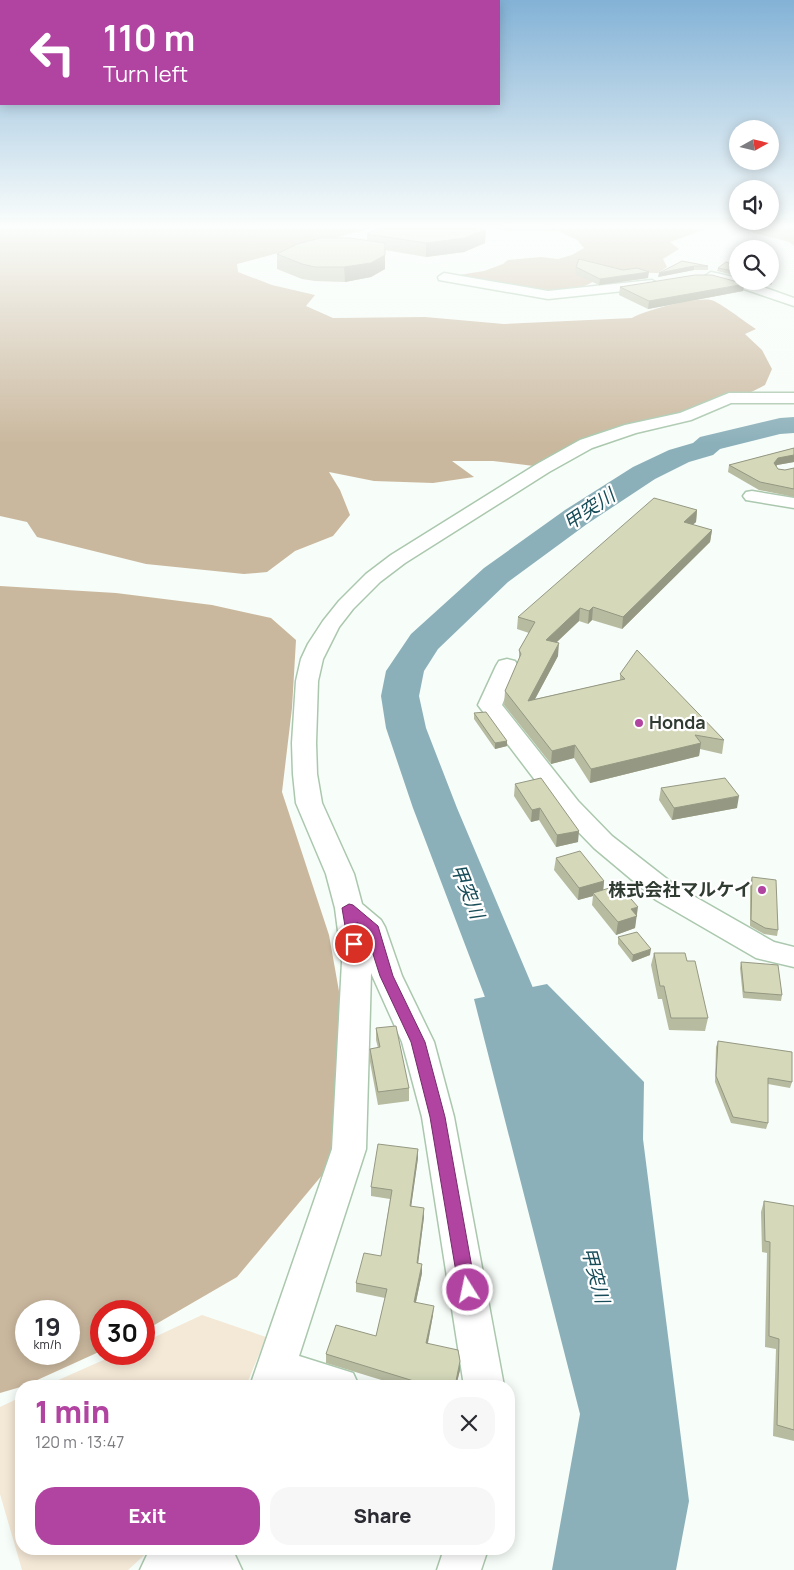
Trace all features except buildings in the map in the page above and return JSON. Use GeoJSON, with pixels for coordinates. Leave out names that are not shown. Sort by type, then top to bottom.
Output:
{"type":"FeatureCollection","features":[{"type":"Feature","properties":{"kind":"street"},"geometry":{"type":"LineString","coordinates":[[290,1380],[273,1378],[349,1149],[357,962],[349,908],[340,874],[309,803],[304,744],[307,681],[312,659],[330,626],[346,605],[373,578],[428,539],[543,468],[586,444],[631,430],[685,417],[729,398],[794,398]]}},
{"type":"Feature","properties":{"kind":"street"},"geometry":{"type":"LineString","coordinates":[[752,496],[794,503]]}},
{"type":"Feature","properties":{"kind":"street"},"geometry":{"type":"LineString","coordinates":[[507,666],[490,705],[569,807],[603,842],[666,894],[766,951],[794,957]]}},
{"type":"Feature","properties":{"kind":"street"},"geometry":{"type":"LineString","coordinates":[[349,908],[371,926],[387,976],[418,1042],[438,1117],[483,1380]]}},
{"type":"Feature","properties":{"kind":"street"},"geometry":{"type":"LineString","coordinates":[[162,1570],[178,1555]]}},
{"type":"Feature","properties":{"kind":"street"},"geometry":{"type":"LineString","coordinates":[[199,1555],[220,1570]]}},
{"type":"Feature","properties":{"kind":"street"},"geometry":{"type":"LineString","coordinates":[[460,1570],[464,1555]]}},
{"type":"Feature","properties":{"kind":"shaded area"},"geometry":{"type":"Polygon","coordinates":[[[0,298],[312,298],[306,306],[333,318],[425,317],[504,324],[632,318],[648,311],[671,305],[694,300],[711,300],[727,308],[756,329],[745,334],[762,350],[772,369],[765,385],[752,392],[714,399],[686,412],[587,440],[569,447],[534,466],[493,461],[452,461],[474,477],[433,483],[374,481],[329,472],[340,490],[350,515],[333,536],[295,551],[267,572],[244,574],[146,564],[37,537],[27,522],[0,516],[0,298]]]}},
{"type":"Feature","properties":{"kind":"shaded area"},"geometry":{"type":"Polygon","coordinates":[[[0,586],[116,593],[212,605],[271,618],[296,640],[292,708],[282,792],[329,935],[345,1025],[355,1120],[323,1174],[237,1277],[155,1325],[155,1300],[90,1300],[90,1356],[80,1361],[80,1300],[15,1300],[15,1365],[70,1365],[37,1380],[15,1380],[15,1389],[0,1393],[0,586]]]}},
{"type":"Feature","properties":{"kind":"shaded area"},"geometry":{"type":"Polygon","coordinates":[[[202,1315],[266,1337],[248,1380],[58,1380],[92,1365],[155,1365],[155,1337],[202,1315]]]}},
{"type":"Feature","properties":{"kind":"shaded area"},"geometry":{"type":"Polygon","coordinates":[[[15,1400],[15,1546],[0,1494],[0,1407],[15,1400]]]}},
{"type":"Feature","properties":{"kind":"shaded area"},"geometry":{"type":"Polygon","coordinates":[[[18,1555],[144,1555],[128,1570],[22,1570],[18,1555]]]}},
{"type":"Feature","properties":{"kind":"water"},"geometry":{"type":"Polygon","coordinates":[[[547,984],[644,1082],[643,1139],[689,1501],[676,1570],[552,1570],[580,1414],[474,999],[547,984]]]}},
{"type":"Feature","properties":{"kind":"waterway","name":"甲突川"},"geometry":{"type":"LineString","coordinates":[[531,1047],[435,808],[406,728],[400,696],[405,671],[424,642],[496,575],[576,517],[644,473],[679,456],[703,449],[710,443],[780,426],[794,425]]}},
{"type":"Feature","properties":{"kind":"place","name":"Honda"},"geometry":{"type":"Point","coordinates":[639,723]}},
{"type":"Feature","properties":{"kind":"place","name":"株式会社マルケイ"},"geometry":{"type":"Point","coordinates":[762,890]}},
{"type":"Feature","properties":{"kind":"route"},"geometry":{"type":"LineString","coordinates":[[354,944],[349,908],[371,926],[387,976],[418,1042],[438,1117],[468,1290]]}}]}
